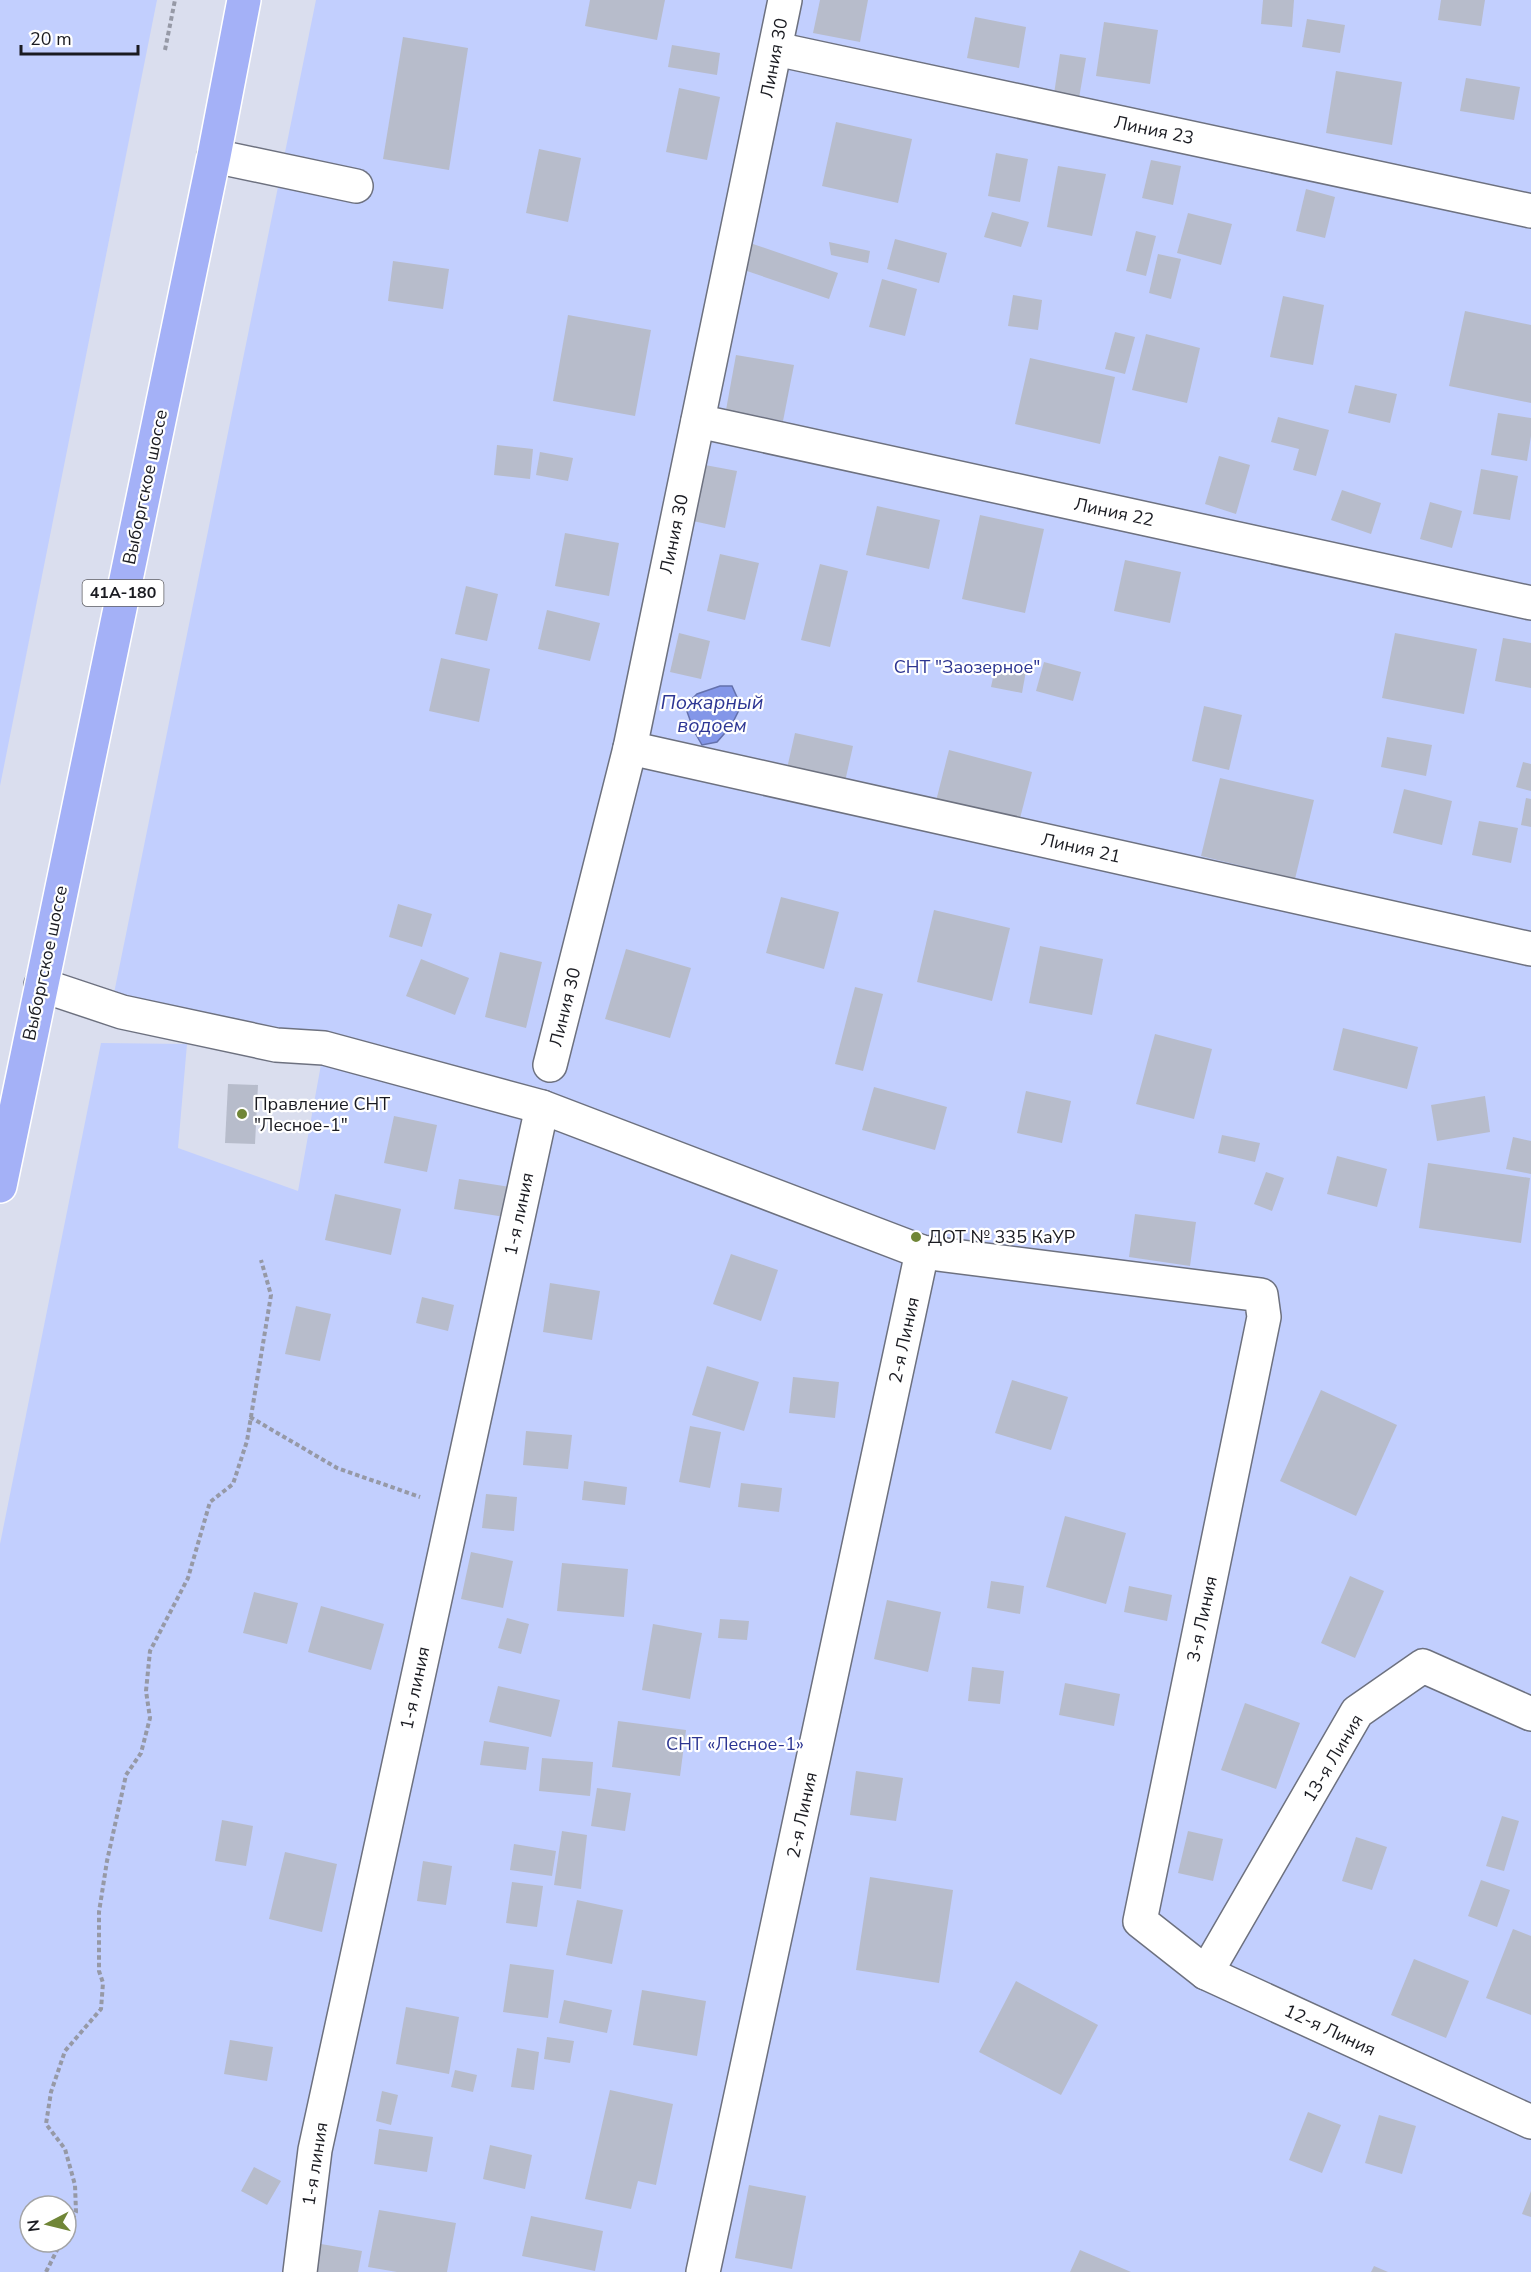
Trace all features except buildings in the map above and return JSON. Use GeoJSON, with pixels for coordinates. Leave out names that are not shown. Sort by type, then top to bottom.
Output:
{"type":"FeatureCollection","features":[{"type":"Feature","properties":{"kind":"main road","name":"Выборгское шоссе"},"geometry":{"type":"LineString","coordinates":[[0,1186],[214,156],[244,0]]}},
{"type":"Feature","properties":{"kind":"street","name":"Линия 30"},"geometry":{"type":"LineString","coordinates":[[550,1065],[630,748],[785,0]]}},
{"type":"Feature","properties":{"kind":"street","name":"Линия 23"},"geometry":{"type":"LineString","coordinates":[[776,49],[1531,210]]}},
{"type":"Feature","properties":{"kind":"street"},"geometry":{"type":"LineString","coordinates":[[214,156],[356,186]]}},
{"type":"Feature","properties":{"kind":"street","name":"Линия 22"},"geometry":{"type":"LineString","coordinates":[[698,421],[1531,603]]}},
{"type":"Feature","properties":{"kind":"street","name":"Линия 21"},"geometry":{"type":"LineString","coordinates":[[630,748],[1531,949]]}},
{"type":"Feature","properties":{"kind":"street"},"geometry":{"type":"LineString","coordinates":[[40,985],[122,1012],[276,1045],[324,1048],[542,1107],[922,1252]]}},
{"type":"Feature","properties":{"kind":"street","name":"1-я линия"},"geometry":{"type":"LineString","coordinates":[[300,2272],[315,2150],[542,1107]]}},
{"type":"Feature","properties":{"kind":"street","name":"3-я Линия"},"geometry":{"type":"LineString","coordinates":[[922,1252],[1261,1295],[1264,1317],[1140,1922]]}},
{"type":"Feature","properties":{"kind":"street","name":"2-я Линия"},"geometry":{"type":"LineString","coordinates":[[703,2272],[922,1252]]}},
{"type":"Feature","properties":{"kind":"street","name":"13-я Линия"},"geometry":{"type":"LineString","coordinates":[[1206,1973],[1357,1712],[1423,1666],[1531,1714]]}},
{"type":"Feature","properties":{"kind":"street","name":"12-я Линия"},"geometry":{"type":"LineString","coordinates":[[1140,1922],[1206,1973],[1531,2122]]}},
{"type":"Feature","properties":{"kind":"path"},"geometry":{"type":"LineString","coordinates":[[165,50],[175,0]]}},
{"type":"Feature","properties":{"kind":"path"},"geometry":{"type":"LineString","coordinates":[[75,2194],[65,2150],[46,2124],[51,2091],[65,2051],[100,2009],[103,1983],[99,1971],[99,1912],[107,1861],[126,1775],[141,1753],[150,1718],[146,1691],[150,1651],[188,1578],[210,1502],[233,1484],[247,1441],[271,1295],[261,1260]]}},
{"type":"Feature","properties":{"kind":"path"},"geometry":{"type":"LineString","coordinates":[[250,1418],[337,1468],[454,1509]]}},
{"type":"Feature","properties":{"kind":"path"},"geometry":{"type":"LineString","coordinates":[[46,2272],[56,2254]]}},
{"type":"Feature","properties":{"kind":"green space"},"geometry":{"type":"Polygon","coordinates":[[[0,0],[157,0],[0,786],[0,0]]]}},
{"type":"Feature","properties":{"kind":"green space"},"geometry":{"type":"Polygon","coordinates":[[[316,0],[1531,0],[1531,2272],[0,2272],[0,1544],[101,1043],[187,1044],[178,1148],[298,1191],[324,1048],[111,1008],[316,0]]]}},
{"type":"Feature","properties":{"kind":"water","name":"Пожарный водоем"},"geometry":{"type":"Polygon","coordinates":[[[720,686],[732,686],[741,706],[731,726],[717,742],[702,745],[685,706],[697,694],[720,686]]]}},
{"type":"Feature","properties":{"kind":"place","name":"Правление СНТ \"Лесное-1\""},"geometry":{"type":"Point","coordinates":[242,1114]}},
{"type":"Feature","properties":{"kind":"place","name":"ДОТ № 335 КаУР"},"geometry":{"type":"Point","coordinates":[916,1237]}},
{"type":"Feature","properties":{"kind":"park label","name":"СНТ \"Заозерное\""},"geometry":{"type":"Point","coordinates":[967,667]}},
{"type":"Feature","properties":{"kind":"park label","name":"СНТ «Лесное-1»"},"geometry":{"type":"Point","coordinates":[735,1744]}}]}
